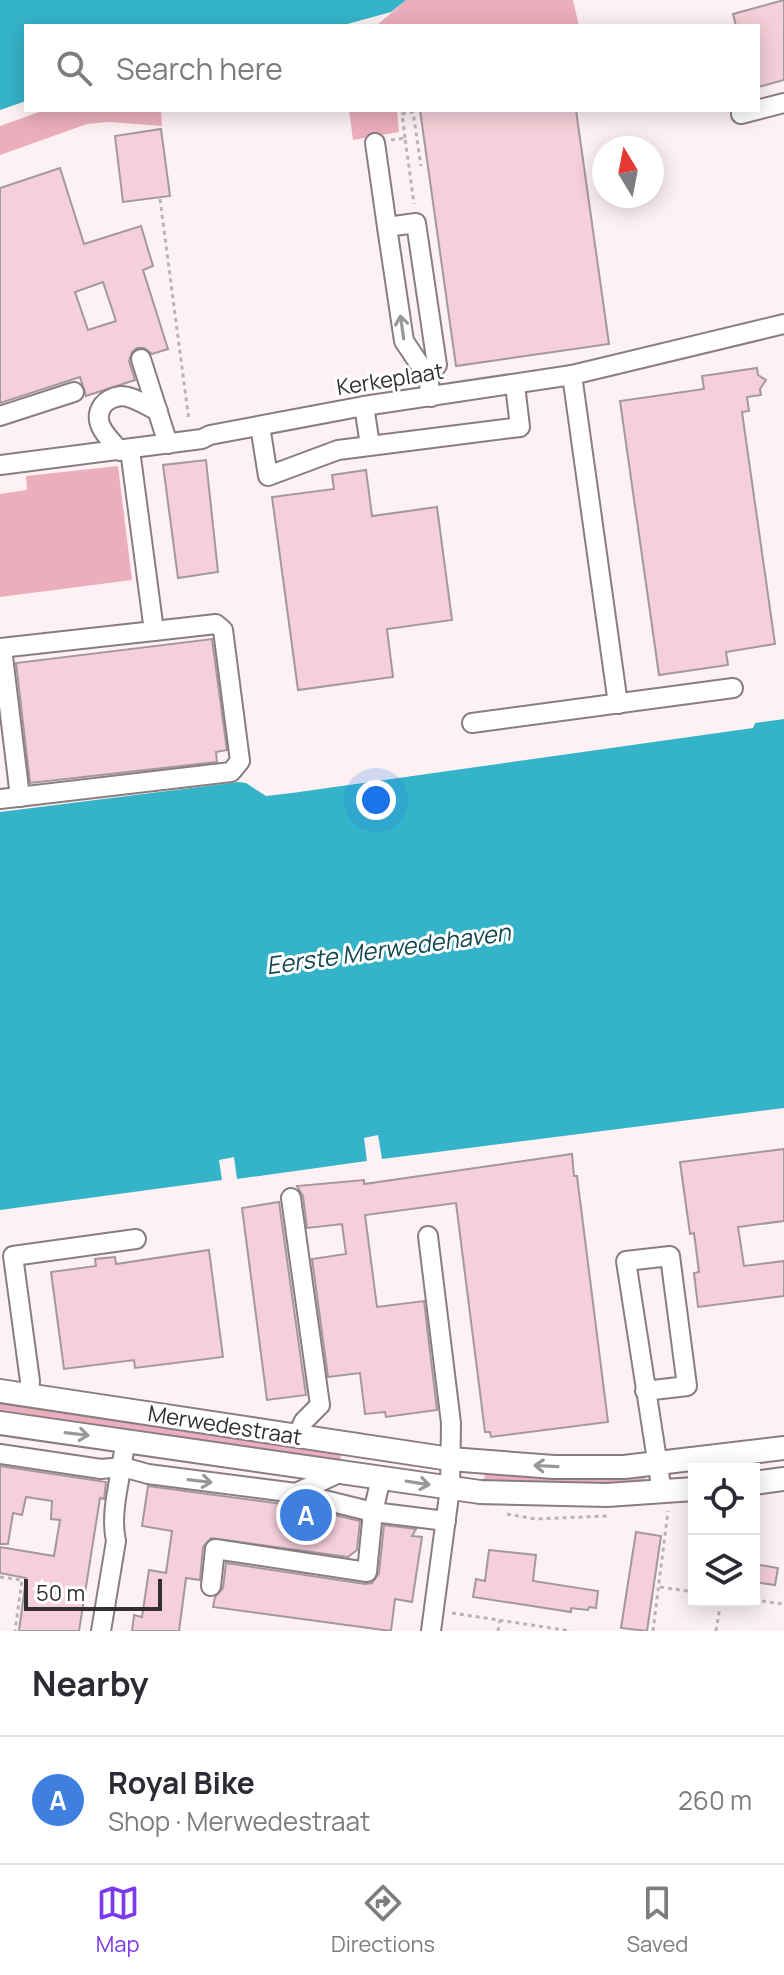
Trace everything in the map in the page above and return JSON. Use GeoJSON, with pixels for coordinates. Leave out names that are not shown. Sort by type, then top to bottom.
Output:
{"type":"FeatureCollection","features":[{"type":"Feature","properties":{"kind":"main road","name":"Merwedestraat"},"geometry":{"type":"LineString","coordinates":[[0,1391],[297,1436],[450,1451],[554,1467],[624,1467],[658,1456],[784,1448]]}},
{"type":"Feature","properties":{"kind":"main road","name":"Merwedestraat"},"geometry":{"type":"LineString","coordinates":[[0,1423],[480,1492],[665,1500],[688,1491]]}},
{"type":"Feature","properties":{"kind":"main road"},"geometry":{"type":"LineString","coordinates":[[760,1482],[784,1479]]}},
{"type":"Feature","properties":{"kind":"street"},"geometry":{"type":"LineString","coordinates":[[760,109],[784,103]]}},
{"type":"Feature","properties":{"kind":"street"},"geometry":{"type":"LineString","coordinates":[[741,114],[749,112]]}},
{"type":"Feature","properties":{"kind":"street"},"geometry":{"type":"LineString","coordinates":[[375,143],[404,341],[428,377],[431,397]]}},
{"type":"Feature","properties":{"kind":"street"},"geometry":{"type":"LineString","coordinates":[[387,227],[416,223],[437,365],[428,377]]}},
{"type":"Feature","properties":{"kind":"street","name":"Kerkeplaat"},"geometry":{"type":"LineString","coordinates":[[0,465],[168,444],[364,406],[572,375],[784,324]]}},
{"type":"Feature","properties":{"kind":"street"},"geometry":{"type":"LineString","coordinates":[[141,359],[168,444]]}},
{"type":"Feature","properties":{"kind":"street"},"geometry":{"type":"LineString","coordinates":[[572,375],[618,704]]}},
{"type":"Feature","properties":{"kind":"street"},"geometry":{"type":"LineString","coordinates":[[260,426],[268,476],[338,450],[520,427],[515,385]]}},
{"type":"Feature","properties":{"kind":"street"},"geometry":{"type":"LineString","coordinates":[[0,416],[74,392]]}},
{"type":"Feature","properties":{"kind":"street"},"geometry":{"type":"LineString","coordinates":[[154,631],[125,450],[100,425],[99,418],[103,405],[121,396],[158,411]]}},
{"type":"Feature","properties":{"kind":"street"},"geometry":{"type":"LineString","coordinates":[[364,406],[370,445]]}},
{"type":"Feature","properties":{"kind":"street"},"geometry":{"type":"LineString","coordinates":[[0,799],[20,797],[231,772],[240,761],[223,630],[216,624],[1,648],[20,797]]}},
{"type":"Feature","properties":{"kind":"street"},"geometry":{"type":"LineString","coordinates":[[472,723],[733,688]]}},
{"type":"Feature","properties":{"kind":"street"},"geometry":{"type":"LineString","coordinates":[[291,1198],[320,1405],[304,1421],[297,1436]]}},
{"type":"Feature","properties":{"kind":"street"},"geometry":{"type":"LineString","coordinates":[[428,1236],[451,1423],[450,1488],[431,1631]]}},
{"type":"Feature","properties":{"kind":"street"},"geometry":{"type":"LineString","coordinates":[[29,1396],[30,1381],[13,1256],[136,1239]]}},
{"type":"Feature","properties":{"kind":"street"},"geometry":{"type":"LineString","coordinates":[[645,1391],[687,1386],[670,1256],[626,1261],[645,1391],[665,1500]]}},
{"type":"Feature","properties":{"kind":"street"},"geometry":{"type":"LineString","coordinates":[[101,1631],[116,1541],[113,1526],[125,1440]]}},
{"type":"Feature","properties":{"kind":"street"},"geometry":{"type":"LineString","coordinates":[[0,1454],[101,1469],[123,1467],[148,1474],[296,1493],[373,1512],[446,1521]]}},
{"type":"Feature","properties":{"kind":"street"},"geometry":{"type":"LineString","coordinates":[[296,1493],[341,1472]]}},
{"type":"Feature","properties":{"kind":"street"},"geometry":{"type":"LineString","coordinates":[[211,1586],[215,1549],[367,1572],[373,1512],[381,1478]]}},
{"type":"Feature","properties":{"kind":"path"},"geometry":{"type":"LineString","coordinates":[[416,223],[402,114],[413,112],[421,166]]}},
{"type":"Feature","properties":{"kind":"path"},"geometry":{"type":"LineString","coordinates":[[375,143],[405,138]]}},
{"type":"Feature","properties":{"kind":"path"},"geometry":{"type":"LineString","coordinates":[[160,199],[201,437]]}},
{"type":"Feature","properties":{"kind":"path"},"geometry":{"type":"LineString","coordinates":[[653,1631],[669,1520],[665,1500]]}},
{"type":"Feature","properties":{"kind":"path"},"geometry":{"type":"LineString","coordinates":[[0,1577],[22,1580],[15,1631]]}},
{"type":"Feature","properties":{"kind":"path"},"geometry":{"type":"LineString","coordinates":[[660,1587],[688,1591]]}},
{"type":"Feature","properties":{"kind":"path"},"geometry":{"type":"LineString","coordinates":[[760,1601],[784,1604]]}},
{"type":"Feature","properties":{"kind":"path"},"geometry":{"type":"LineString","coordinates":[[716,1631],[720,1607]]}},
{"type":"Feature","properties":{"kind":"path"},"geometry":{"type":"LineString","coordinates":[[434,1610],[571,1631]]}},
{"type":"Feature","properties":{"kind":"path"},"geometry":{"type":"LineString","coordinates":[[498,1631],[500,1620]]}},
{"type":"Feature","properties":{"kind":"shaded area"},"geometry":{"type":"Polygon","coordinates":[[[406,0],[573,0],[579,24],[378,24],[406,0]]]}},
{"type":"Feature","properties":{"kind":"shaded area"},"geometry":{"type":"Polygon","coordinates":[[[39,112],[161,112],[162,126],[109,122],[87,124],[0,155],[0,126],[39,112]]]}},
{"type":"Feature","properties":{"kind":"shaded area"},"geometry":{"type":"Polygon","coordinates":[[[349,112],[397,112],[399,132],[353,140],[349,112]]]}},
{"type":"Feature","properties":{"kind":"shaded area"},"geometry":{"type":"Polygon","coordinates":[[[118,466],[132,580],[0,597],[0,494],[27,490],[26,476],[118,466]]]}},
{"type":"Feature","properties":{"kind":"shaded area"},"geometry":{"type":"Polygon","coordinates":[[[0,1399],[342,1450],[340,1462],[0,1411],[0,1399]]]}},
{"type":"Feature","properties":{"kind":"shaded area"},"geometry":{"type":"Polygon","coordinates":[[[485,1471],[645,1475],[646,1480],[641,1485],[484,1482],[485,1471]]]}},
{"type":"Feature","properties":{"kind":"water"},"geometry":{"type":"Polygon","coordinates":[[[0,0],[406,0],[391,12],[347,24],[24,24],[24,102],[0,110],[0,0]]]}},
{"type":"Feature","properties":{"kind":"water","name":"Eerste Merwedehaven"},"geometry":{"type":"Polygon","coordinates":[[[784,719],[784,1108],[382,1159],[378,1135],[364,1138],[367,1161],[237,1179],[234,1157],[219,1160],[222,1180],[0,1210],[0,812],[239,782],[266,796],[292,793],[753,728],[755,723],[784,719]]]}},
{"type":"Feature","properties":{"kind":"building"},"geometry":{"type":"Polygon","coordinates":[[[784,0],[784,80],[760,86],[760,24],[736,24],[733,14],[784,0]]]}},
{"type":"Feature","properties":{"kind":"building"},"geometry":{"type":"Polygon","coordinates":[[[420,112],[576,112],[609,344],[456,366],[420,112]]]}},
{"type":"Feature","properties":{"kind":"building"},"geometry":{"type":"Polygon","coordinates":[[[161,129],[170,196],[123,202],[115,136],[161,129]]]}},
{"type":"Feature","properties":{"kind":"building"},"geometry":{"type":"Polygon","coordinates":[[[60,168],[84,244],[141,226],[153,266],[143,270],[168,349],[152,354],[144,348],[132,352],[129,361],[135,380],[86,396],[80,377],[0,403],[0,188],[60,168]],[[103,282],[75,292],[88,330],[116,321],[103,282]]]}},
{"type":"Feature","properties":{"kind":"building"},"geometry":{"type":"Polygon","coordinates":[[[757,368],[758,375],[766,380],[760,389],[761,395],[747,397],[749,411],[742,412],[775,644],[726,652],[728,665],[659,675],[620,401],[704,389],[702,376],[757,368]]]}},
{"type":"Feature","properties":{"kind":"building"},"geometry":{"type":"Polygon","coordinates":[[[206,460],[218,572],[178,578],[163,465],[206,460]]]}},
{"type":"Feature","properties":{"kind":"building"},"geometry":{"type":"Polygon","coordinates":[[[366,470],[372,516],[437,507],[452,620],[387,629],[393,677],[298,690],[272,497],[334,489],[332,475],[366,470]]]}},
{"type":"Feature","properties":{"kind":"building"},"geometry":{"type":"Polygon","coordinates":[[[212,639],[227,750],[216,752],[217,762],[30,783],[16,663],[212,639]]]}},
{"type":"Feature","properties":{"kind":"building"},"geometry":{"type":"Polygon","coordinates":[[[784,1149],[784,1221],[738,1227],[744,1266],[784,1261],[784,1296],[698,1307],[694,1273],[699,1272],[694,1233],[690,1234],[680,1162],[784,1149]]]}},
{"type":"Feature","properties":{"kind":"building"},"geometry":{"type":"Polygon","coordinates":[[[572,1154],[608,1422],[491,1437],[490,1432],[485,1432],[456,1203],[365,1215],[377,1307],[424,1301],[437,1410],[386,1417],[385,1412],[365,1414],[360,1373],[328,1377],[312,1259],[346,1254],[342,1224],[307,1228],[303,1196],[297,1186],[364,1180],[364,1184],[572,1154]]]}},
{"type":"Feature","properties":{"kind":"building"},"geometry":{"type":"Polygon","coordinates":[[[279,1202],[306,1395],[267,1400],[242,1208],[279,1202]]]}},
{"type":"Feature","properties":{"kind":"building"},"geometry":{"type":"Polygon","coordinates":[[[209,1250],[223,1357],[135,1368],[134,1360],[64,1369],[51,1272],[96,1266],[95,1259],[115,1257],[116,1264],[209,1250]]]}},
{"type":"Feature","properties":{"kind":"building"},"geometry":{"type":"Polygon","coordinates":[[[0,1466],[106,1482],[104,1499],[100,1498],[79,1631],[19,1631],[26,1578],[0,1573],[0,1547],[54,1556],[60,1520],[51,1519],[52,1501],[26,1497],[22,1515],[13,1513],[8,1544],[0,1544],[0,1466]]]}},
{"type":"Feature","properties":{"kind":"building"},"geometry":{"type":"Polygon","coordinates":[[[148,1486],[298,1506],[360,1521],[357,1550],[348,1557],[211,1538],[203,1547],[200,1580],[186,1578],[179,1631],[132,1631],[134,1615],[142,1617],[149,1570],[166,1573],[172,1531],[142,1526],[148,1486]]]}},
{"type":"Feature","properties":{"kind":"building"},"geometry":{"type":"Polygon","coordinates":[[[384,1525],[416,1529],[412,1536],[422,1537],[412,1602],[395,1599],[391,1631],[213,1607],[215,1597],[223,1588],[226,1563],[372,1583],[379,1573],[384,1525]]]}},
{"type":"Feature","properties":{"kind":"building"},"geometry":{"type":"Polygon","coordinates":[[[636,1532],[661,1536],[647,1631],[621,1628],[636,1532]]]}},
{"type":"Feature","properties":{"kind":"building"},"geometry":{"type":"Polygon","coordinates":[[[489,1550],[536,1555],[533,1581],[598,1591],[596,1608],[571,1608],[571,1612],[473,1597],[476,1579],[485,1581],[489,1550]]]}},
{"type":"Feature","properties":{"kind":"building"},"geometry":{"type":"Polygon","coordinates":[[[760,1565],[778,1568],[775,1585],[760,1583],[760,1565]]]}},
{"type":"Feature","properties":{"kind":"place","name":"Royal Bike"},"geometry":{"type":"Point","coordinates":[306,1515]}}]}
